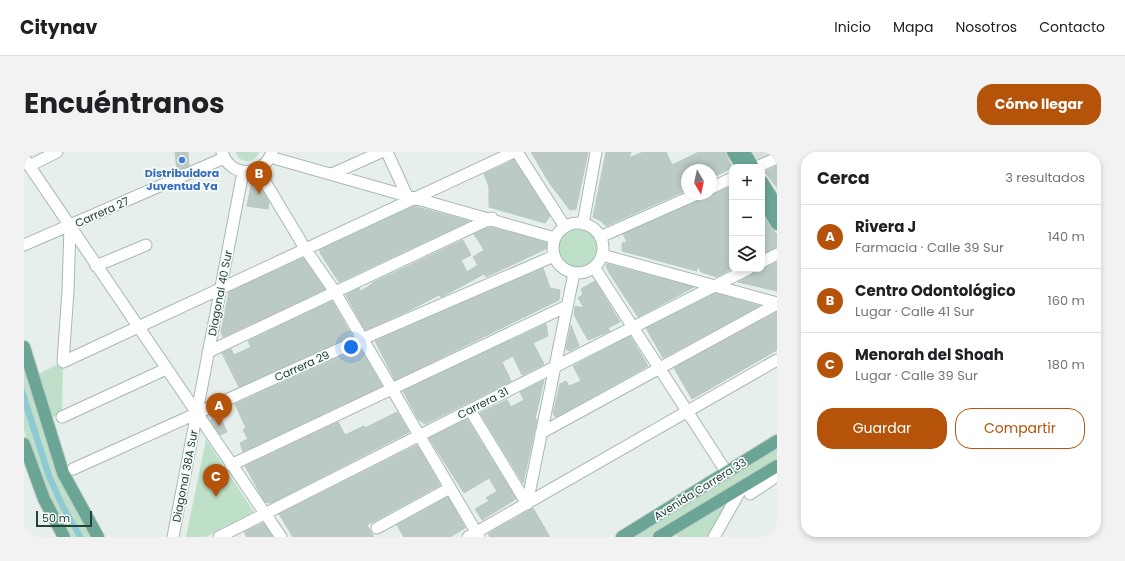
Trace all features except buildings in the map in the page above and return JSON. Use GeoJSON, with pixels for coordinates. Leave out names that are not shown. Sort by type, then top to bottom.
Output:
{"type":"FeatureCollection","features":[{"type":"Feature","properties":{"kind":"main road"},"geometry":{"type":"LineString","coordinates":[[733,152],[740,164]]}},
{"type":"Feature","properties":{"kind":"main road"},"geometry":{"type":"LineString","coordinates":[[744,152],[751,164]]}},
{"type":"Feature","properties":{"kind":"main road"},"geometry":{"type":"LineString","coordinates":[[765,187],[777,206]]}},
{"type":"Feature","properties":{"kind":"main road"},"geometry":{"type":"LineString","coordinates":[[763,200],[777,224]]}},
{"type":"Feature","properties":{"kind":"main road"},"geometry":{"type":"LineString","coordinates":[[24,347],[63,473],[98,537]]}},
{"type":"Feature","properties":{"kind":"main road","name":"Avenida Carrera 33"},"geometry":{"type":"LineString","coordinates":[[622,537],[777,441]]}},
{"type":"Feature","properties":{"kind":"main road"},"geometry":{"type":"LineString","coordinates":[[24,448],[44,499],[64,537]]}},
{"type":"Feature","properties":{"kind":"main road","name":"Avenida Carrera 33"},"geometry":{"type":"LineString","coordinates":[[664,536],[747,490],[777,466]]}},
{"type":"Feature","properties":{"kind":"street"},"geometry":{"type":"LineString","coordinates":[[57,152],[27,162],[281,537]]}},
{"type":"Feature","properties":{"kind":"street"},"geometry":{"type":"LineString","coordinates":[[332,174],[381,152]]}},
{"type":"Feature","properties":{"kind":"street"},"geometry":{"type":"LineString","coordinates":[[387,152],[412,197]]}},
{"type":"Feature","properties":{"kind":"street"},"geometry":{"type":"LineString","coordinates":[[70,226],[68,291],[63,362],[306,250],[412,197],[516,152],[565,227]]}},
{"type":"Feature","properties":{"kind":"street"},"geometry":{"type":"LineString","coordinates":[[583,224],[596,152]]}},
{"type":"Feature","properties":{"kind":"street"},"geometry":{"type":"LineString","coordinates":[[223,155],[235,170],[244,172],[258,170],[267,162],[271,154],[332,174],[492,218],[555,238]]}},
{"type":"Feature","properties":{"kind":"street","name":"Carrera 27"},"geometry":{"type":"LineString","coordinates":[[24,245],[70,226],[223,155]]}},
{"type":"Feature","properties":{"kind":"street"},"geometry":{"type":"LineString","coordinates":[[764,164],[777,158]]}},
{"type":"Feature","properties":{"kind":"street"},"geometry":{"type":"LineString","coordinates":[[258,170],[306,250],[335,292],[418,436],[450,488],[475,535],[777,360]]}},
{"type":"Feature","properties":{"kind":"street","name":"Diagonal 40 Sur"},"geometry":{"type":"LineString","coordinates":[[197,414],[244,172]]}},
{"type":"Feature","properties":{"kind":"street"},"geometry":{"type":"LineString","coordinates":[[717,185],[729,179]]}},
{"type":"Feature","properties":{"kind":"street"},"geometry":{"type":"LineString","coordinates":[[600,237],[683,200]]}},
{"type":"Feature","properties":{"kind":"street"},"geometry":{"type":"LineString","coordinates":[[208,352],[492,218]]}},
{"type":"Feature","properties":{"kind":"street"},"geometry":{"type":"LineString","coordinates":[[583,224],[596,231],[600,237],[603,249],[602,255],[594,267],[581,273],[574,273],[562,267],[554,256],[553,244],[555,238],[565,227],[583,224]]}},
{"type":"Feature","properties":{"kind":"street"},"geometry":{"type":"LineString","coordinates":[[96,266],[146,245]]}},
{"type":"Feature","properties":{"kind":"street"},"geometry":{"type":"LineString","coordinates":[[765,260],[777,254]]}},
{"type":"Feature","properties":{"kind":"street"},"geometry":{"type":"LineString","coordinates":[[602,255],[777,303]]}},
{"type":"Feature","properties":{"kind":"street","name":"Carrera 29"},"geometry":{"type":"LineString","coordinates":[[73,469],[362,339],[554,256]]}},
{"type":"Feature","properties":{"kind":"street"},"geometry":{"type":"LineString","coordinates":[[594,267],[726,473]]}},
{"type":"Feature","properties":{"kind":"street","name":"Carrera 31"},"geometry":{"type":"LineString","coordinates":[[219,537],[742,272]]}},
{"type":"Feature","properties":{"kind":"street"},"geometry":{"type":"LineString","coordinates":[[527,504],[574,273]]}},
{"type":"Feature","properties":{"kind":"street"},"geometry":{"type":"LineString","coordinates":[[541,433],[777,303]]}},
{"type":"Feature","properties":{"kind":"street"},"geometry":{"type":"LineString","coordinates":[[231,465],[390,388],[567,306]]}},
{"type":"Feature","properties":{"kind":"street"},"geometry":{"type":"LineString","coordinates":[[62,417],[166,369]]}},
{"type":"Feature","properties":{"kind":"street"},"geometry":{"type":"LineString","coordinates":[[470,410],[527,504]]}},
{"type":"Feature","properties":{"kind":"street","name":"Diagonal 38A Sur"},"geometry":{"type":"LineString","coordinates":[[173,537],[197,414]]}},
{"type":"Feature","properties":{"kind":"street"},"geometry":{"type":"LineString","coordinates":[[714,537],[747,490],[777,476]]}},
{"type":"Feature","properties":{"kind":"street"},"geometry":{"type":"LineString","coordinates":[[377,528],[450,488]]}},
{"type":"Feature","properties":{"kind":"shaded area"},"geometry":{"type":"Polygon","coordinates":[[[752,152],[777,152],[777,153],[758,161],[752,152]]]}},
{"type":"Feature","properties":{"kind":"green space"},"geometry":{"type":"Polygon","coordinates":[[[235,152],[259,152],[254,159],[249,161],[240,159],[235,152]]]}},
{"type":"Feature","properties":{"kind":"green space"},"geometry":{"type":"Polygon","coordinates":[[[582,228],[589,231],[595,237],[598,248],[597,256],[589,265],[582,268],[574,268],[567,265],[559,256],[558,244],[561,237],[570,229],[582,228]]]}},
{"type":"Feature","properties":{"kind":"green space"},"geometry":{"type":"Polygon","coordinates":[[[24,362],[93,537],[70,537],[49,498],[32,458],[24,430],[24,362]]]}},
{"type":"Feature","properties":{"kind":"green space"},"geometry":{"type":"Polygon","coordinates":[[[63,362],[62,413],[51,418],[38,374],[63,362]]]}},
{"type":"Feature","properties":{"kind":"green space"},"geometry":{"type":"Polygon","coordinates":[[[206,439],[254,512],[206,537],[186,537],[206,439]]]}},
{"type":"Feature","properties":{"kind":"green space"},"geometry":{"type":"Polygon","coordinates":[[[777,445],[777,461],[652,537],[629,537],[777,445]]]}},
{"type":"Feature","properties":{"kind":"green space"},"geometry":{"type":"Polygon","coordinates":[[[731,500],[710,537],[678,537],[674,533],[731,500]]]}},
{"type":"Feature","properties":{"kind":"water"},"geometry":{"type":"Polygon","coordinates":[[[24,387],[52,475],[65,504],[84,537],[77,537],[60,508],[46,477],[24,409],[24,387]]]}},
{"type":"Feature","properties":{"kind":"place","name":"Distribuidora Juventud Ya"},"geometry":{"type":"Point","coordinates":[182,160]}},
{"type":"Feature","properties":{"kind":"place","name":"Centro Odontológico"},"geometry":{"type":"Point","coordinates":[259,194]}},
{"type":"Feature","properties":{"kind":"place","name":"Rivera J"},"geometry":{"type":"Point","coordinates":[219,426]}},
{"type":"Feature","properties":{"kind":"place","name":"Menorah del Shoah"},"geometry":{"type":"Point","coordinates":[216,497]}}]}
